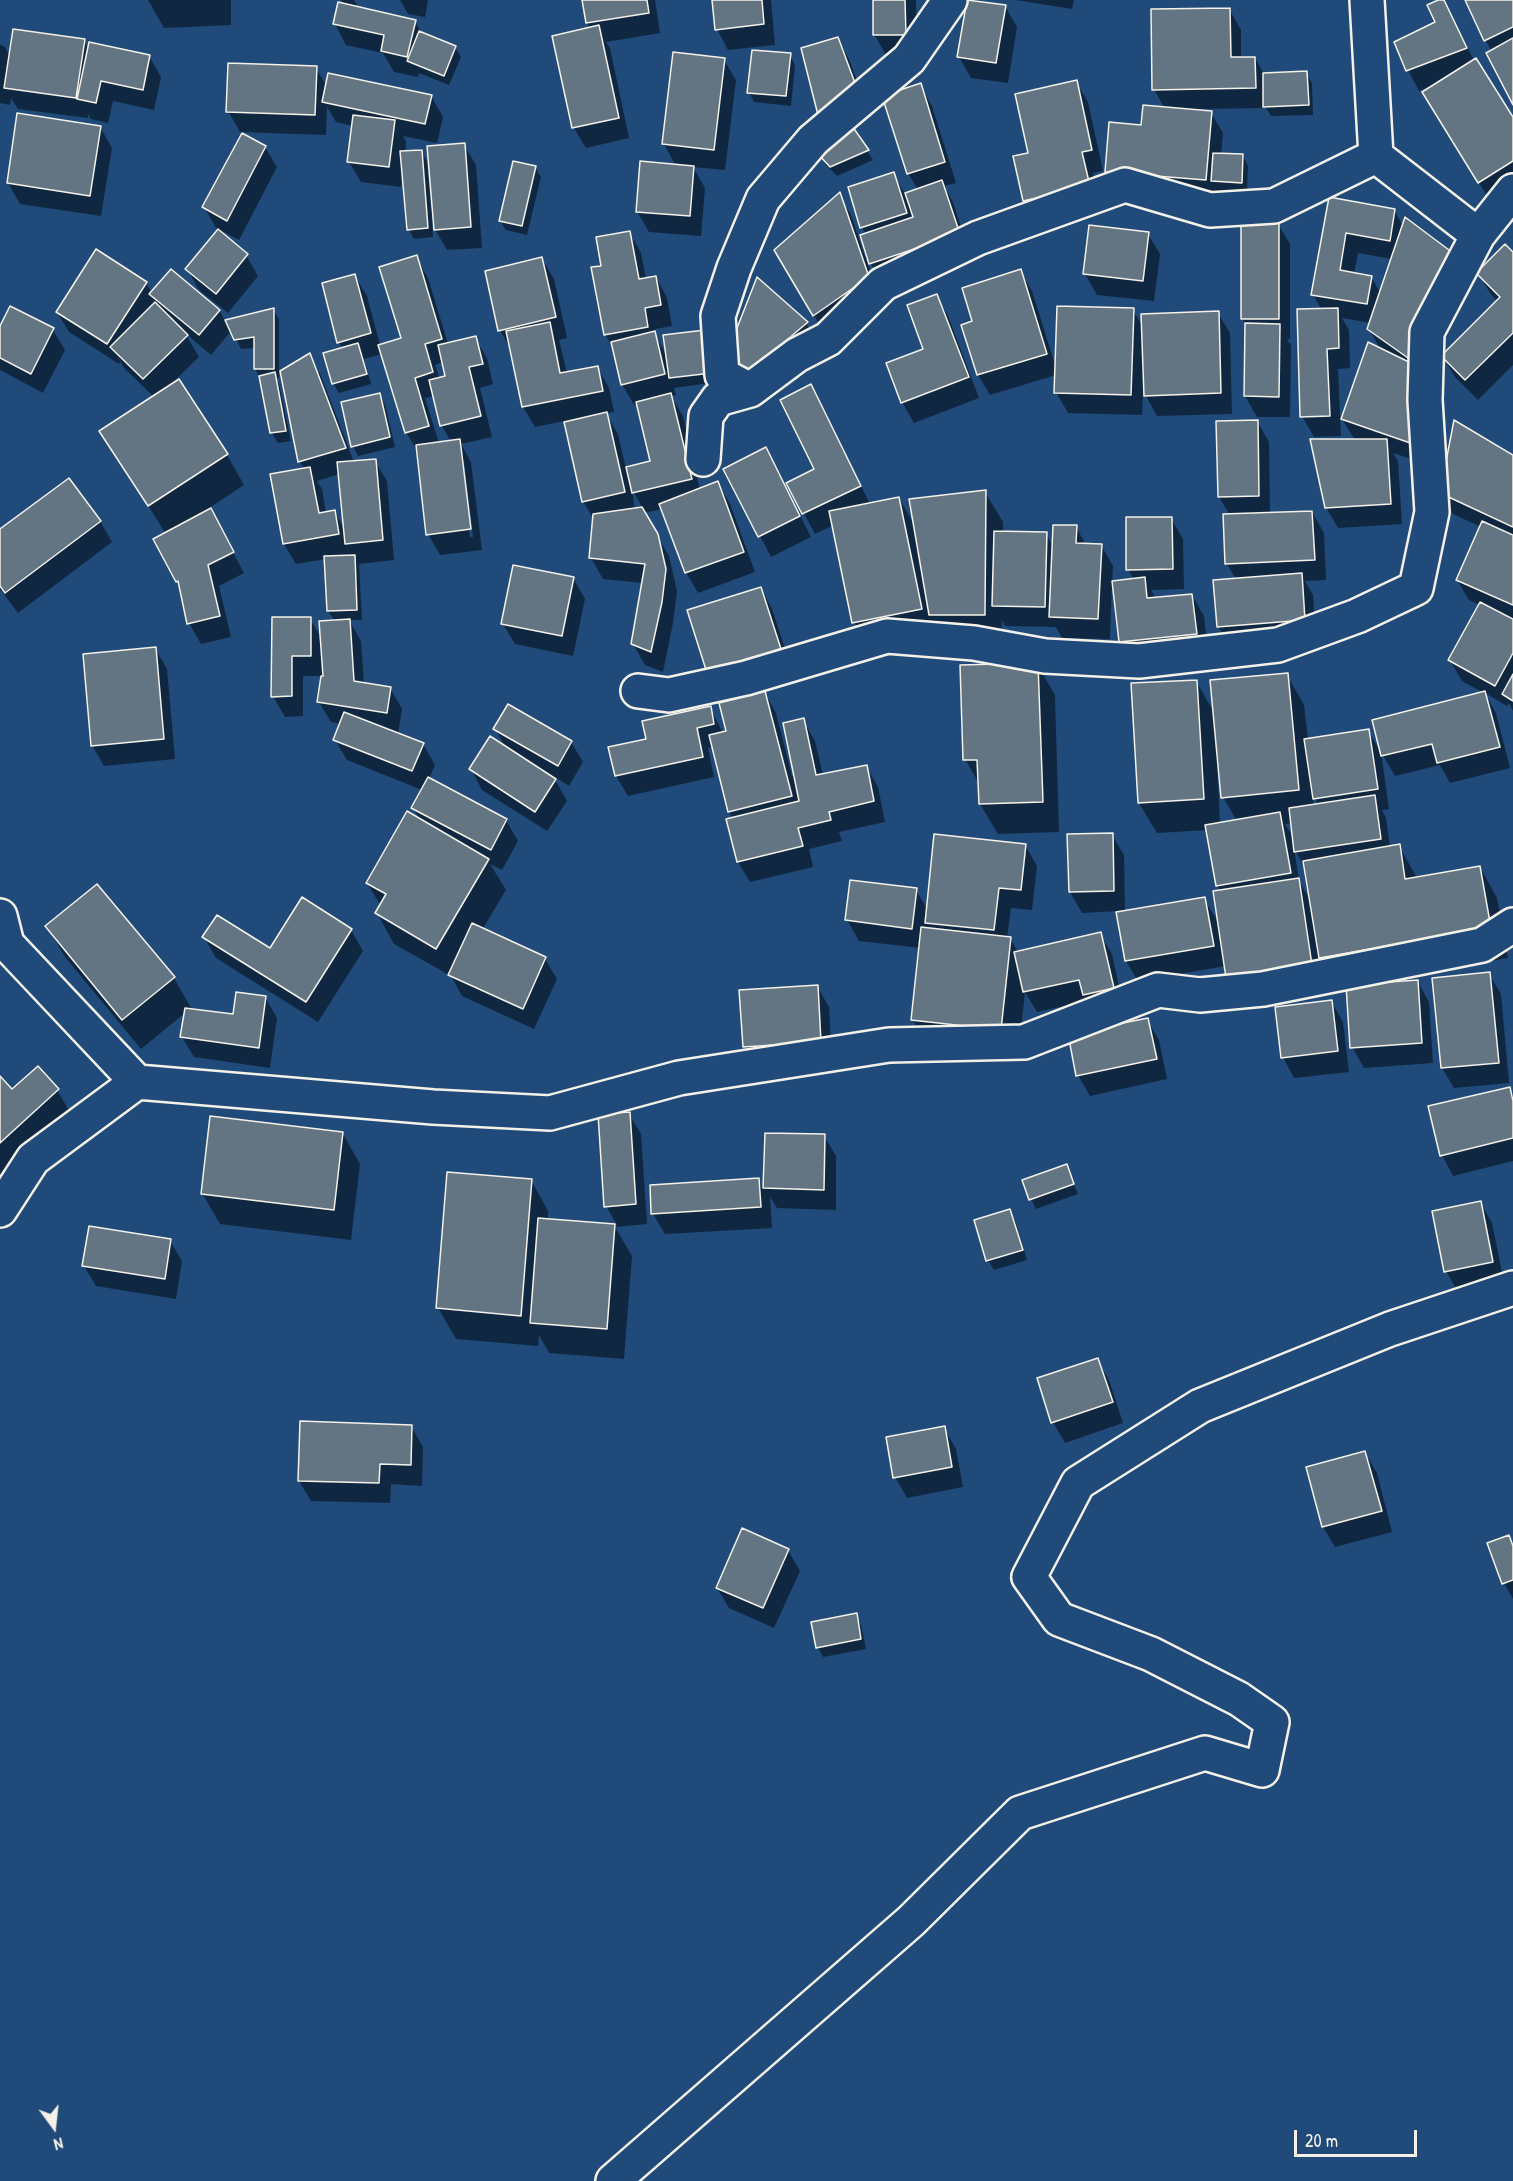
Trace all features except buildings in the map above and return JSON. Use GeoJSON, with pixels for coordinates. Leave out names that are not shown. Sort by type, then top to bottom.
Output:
{"type":"FeatureCollection","features":[{"type":"Feature","properties":{"kind":"street"},"geometry":{"type":"LineString","coordinates":[[750,390],[722,375],[718,316],[734,268],[763,199],[813,140],[909,59],[950,0]]}},
{"type":"Feature","properties":{"kind":"street"},"geometry":{"type":"LineString","coordinates":[[1373,3],[1376,156]]}},
{"type":"Feature","properties":{"kind":"street"},"geometry":{"type":"LineString","coordinates":[[703,459],[706,416],[718,399],[750,390],[797,355],[828,339],[884,284],[978,238],[1125,185],[1210,210],[1274,206],[1376,156]]}},
{"type":"Feature","properties":{"kind":"street"},"geometry":{"type":"LineString","coordinates":[[1376,156],[1478,235]]}},
{"type":"Feature","properties":{"kind":"street"},"geometry":{"type":"LineString","coordinates":[[638,691],[669,695],[702,688],[746,678],[887,636],[974,643],[1045,656],[1138,661],[1278,645],[1357,616],[1416,588],[1432,512],[1425,400],[1427,332],[1478,235],[1513,191]]}},
{"type":"Feature","properties":{"kind":"street"},"geometry":{"type":"LineString","coordinates":[[0,916],[7,944],[138,1083]]}},
{"type":"Feature","properties":{"kind":"street"},"geometry":{"type":"LineString","coordinates":[[0,1210],[33,1159],[138,1083],[433,1107],[550,1113],[679,1078],[890,1045],[1024,1042],[1158,990],[1200,995],[1263,989],[1482,945],[1513,925]]}},
{"type":"Feature","properties":{"kind":"street"},"geometry":{"type":"LineString","coordinates":[[612,2181],[911,1921],[1020,1813],[1205,1753],[1262,1770],[1272,1722],[1239,1699],[1151,1654],[1059,1619],[1029,1577],[1078,1483],[1200,1406],[1390,1329],[1513,1288]]}}]}
